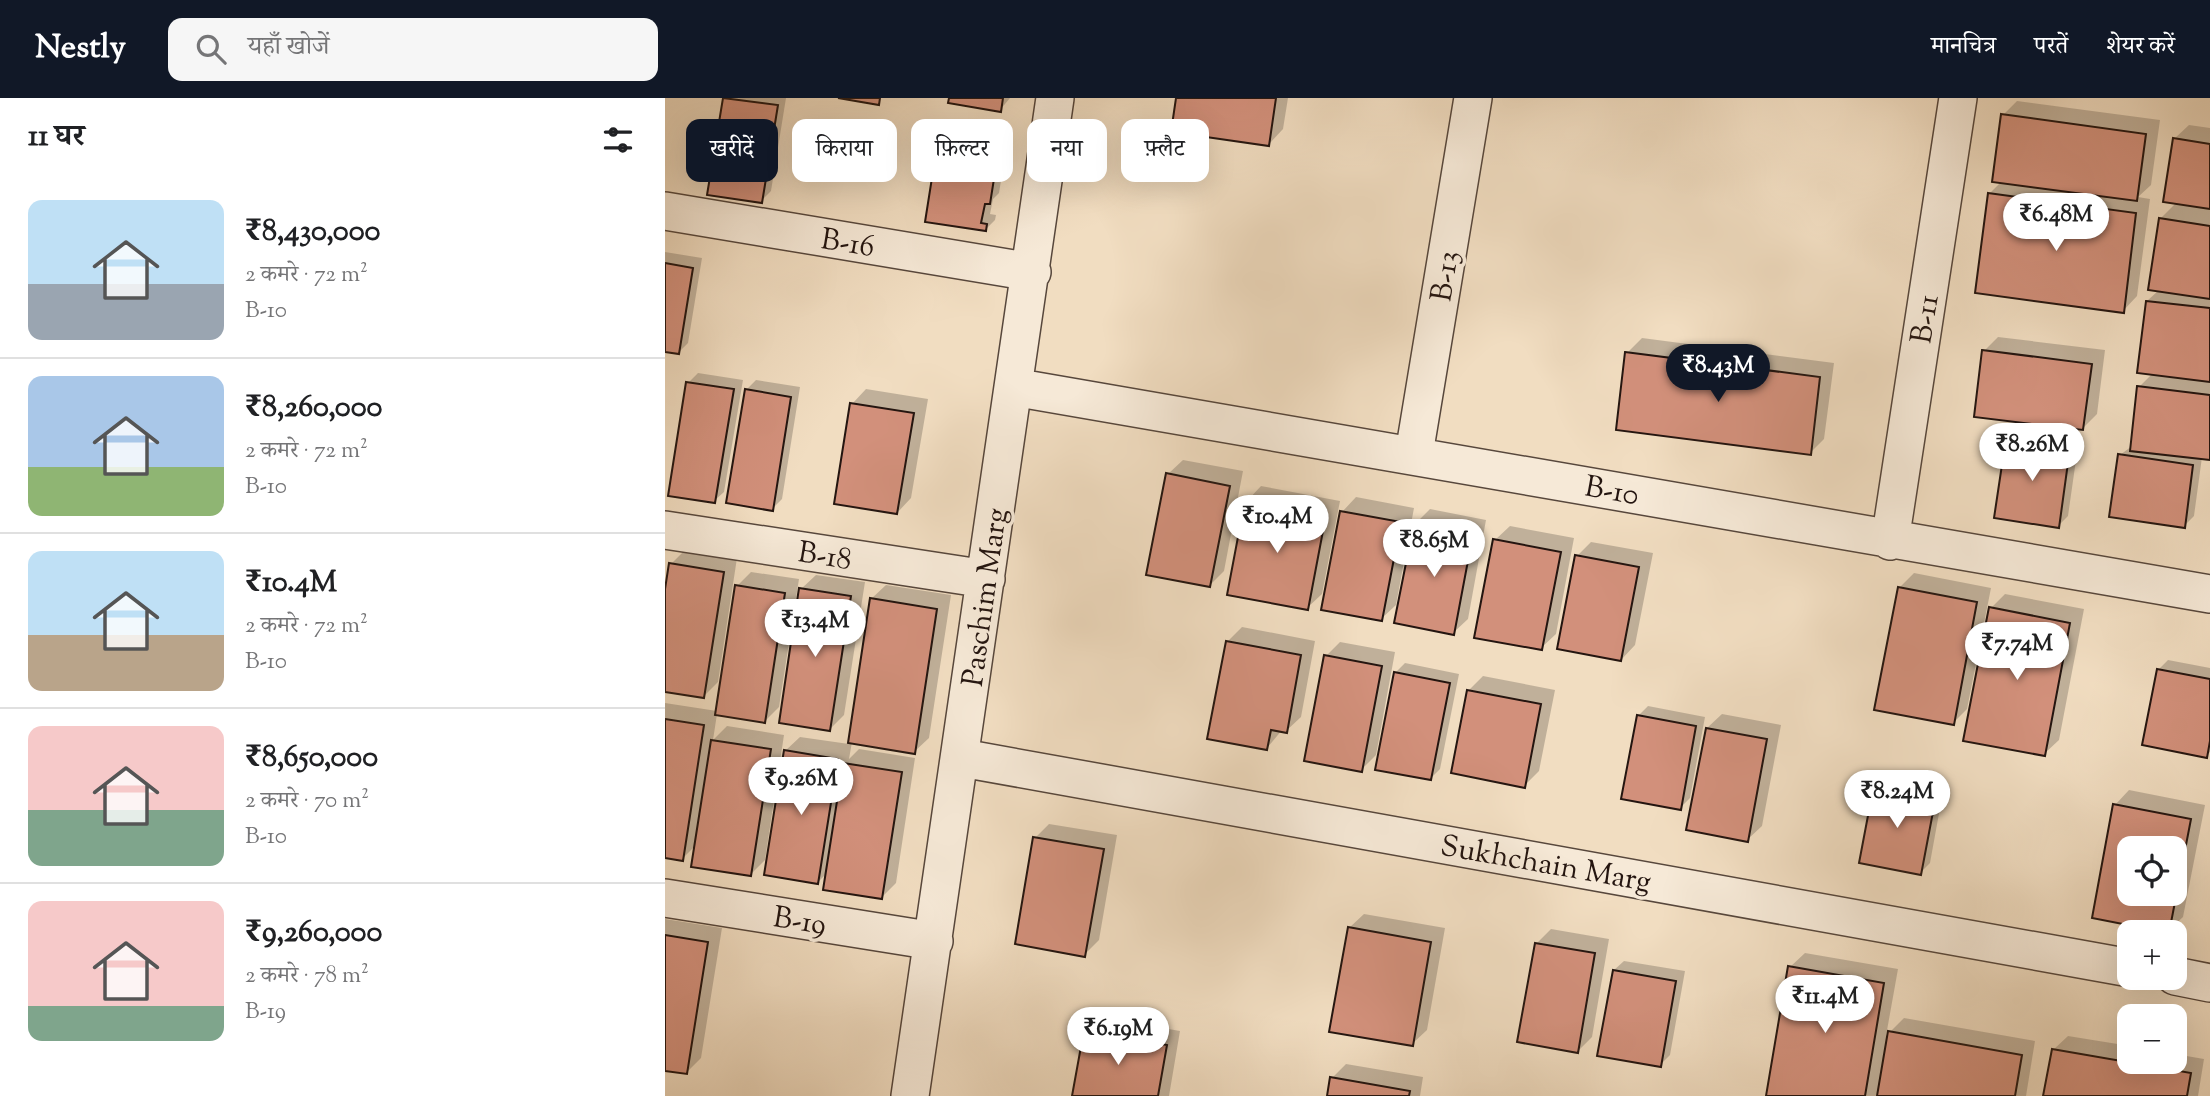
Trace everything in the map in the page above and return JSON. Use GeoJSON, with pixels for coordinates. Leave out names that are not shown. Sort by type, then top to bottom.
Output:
{"type":"FeatureCollection","features":[{"type":"Feature","properties":{"kind":"street","name":"Paschim Marg"},"geometry":{"type":"LineString","coordinates":[[910,1096],[962,758],[1055,98]]}},
{"type":"Feature","properties":{"kind":"street","name":"B-13"},"geometry":{"type":"LineString","coordinates":[[1414,454],[1473,98]]}},
{"type":"Feature","properties":{"kind":"street","name":"B-11"},"geometry":{"type":"LineString","coordinates":[[1890,541],[1958,98]]}},
{"type":"Feature","properties":{"kind":"street","name":"B-16"},"geometry":{"type":"LineString","coordinates":[[665,211],[1032,272]]}},
{"type":"Feature","properties":{"kind":"street","name":"B-10"},"geometry":{"type":"LineString","coordinates":[[1013,387],[1414,454],[1890,541],[2210,594]]}},
{"type":"Feature","properties":{"kind":"street","name":"B-18"},"geometry":{"type":"LineString","coordinates":[[665,530],[986,579]]}},
{"type":"Feature","properties":{"kind":"street","name":"Sukhchain Marg"},"geometry":{"type":"LineString","coordinates":[[962,758],[2117,966]]}},
{"type":"Feature","properties":{"kind":"street","name":"B-19"},"geometry":{"type":"LineString","coordinates":[[665,898],[934,941]]}},
{"type":"Feature","properties":{"kind":"building"},"geometry":{"type":"Polygon","coordinates":[[[723,98],[778,105],[776,119],[720,119],[723,98]]]}},
{"type":"Feature","properties":{"kind":"building"},"geometry":{"type":"Polygon","coordinates":[[[838,98],[880,98],[879,105],[838,98]]]}},
{"type":"Feature","properties":{"kind":"building"},"geometry":{"type":"Polygon","coordinates":[[[949,98],[1003,98],[1001,112],[948,103],[949,98]]]}},
{"type":"Feature","properties":{"kind":"building"},"geometry":{"type":"Polygon","coordinates":[[[1176,98],[1276,98],[1269,146],[1209,137],[1209,119],[1173,119],[1176,98]]]}},
{"type":"Feature","properties":{"kind":"building"},"geometry":{"type":"Polygon","coordinates":[[[2001,114],[2146,134],[2137,201],[1992,182],[2001,114]]]}},
{"type":"Feature","properties":{"kind":"building"},"geometry":{"type":"Polygon","coordinates":[[[2173,138],[2210,144],[2210,209],[2163,202],[2173,138]]]}},
{"type":"Feature","properties":{"kind":"building"},"geometry":{"type":"Polygon","coordinates":[[[709,182],[765,182],[762,203],[707,195],[709,182]]]}},
{"type":"Feature","properties":{"kind":"building"},"geometry":{"type":"Polygon","coordinates":[[[931,182],[993,182],[990,204],[985,204],[981,223],[987,224],[986,231],[925,222],[931,182]]]}},
{"type":"Feature","properties":{"kind":"building"},"geometry":{"type":"Polygon","coordinates":[[[1988,193],[2136,213],[2124,313],[1975,293],[1988,193]]]}},
{"type":"Feature","properties":{"kind":"building"},"geometry":{"type":"Polygon","coordinates":[[[2159,218],[2210,226],[2210,299],[2148,290],[2159,218]]]}},
{"type":"Feature","properties":{"kind":"building"},"geometry":{"type":"Polygon","coordinates":[[[665,263],[693,268],[679,354],[665,352],[665,263]]]}},
{"type":"Feature","properties":{"kind":"building"},"geometry":{"type":"Polygon","coordinates":[[[2146,301],[2210,308],[2210,382],[2137,373],[2146,301]]]}},
{"type":"Feature","properties":{"kind":"building"},"geometry":{"type":"Polygon","coordinates":[[[1982,350],[2092,364],[2083,430],[1974,417],[1982,350]]]}},
{"type":"Feature","properties":{"kind":"building"},"geometry":{"type":"Polygon","coordinates":[[[1625,352],[1820,377],[1811,455],[1616,430],[1625,352]]]}},
{"type":"Feature","properties":{"kind":"building"},"geometry":{"type":"Polygon","coordinates":[[[686,382],[734,389],[715,503],[668,496],[686,382]]]}},
{"type":"Feature","properties":{"kind":"building"},"geometry":{"type":"Polygon","coordinates":[[[2137,386],[2210,395],[2210,460],[2130,451],[2137,386]]]}},
{"type":"Feature","properties":{"kind":"building"},"geometry":{"type":"Polygon","coordinates":[[[745,389],[791,397],[773,511],[726,503],[745,389]]]}},
{"type":"Feature","properties":{"kind":"building"},"geometry":{"type":"Polygon","coordinates":[[[850,403],[914,413],[897,514],[834,504],[850,403]]]}},
{"type":"Feature","properties":{"kind":"building"},"geometry":{"type":"Polygon","coordinates":[[[2006,438],[2070,448],[2059,528],[1994,518],[2006,438]]]}},
{"type":"Feature","properties":{"kind":"building"},"geometry":{"type":"Polygon","coordinates":[[[2118,454],[2193,465],[2185,528],[2109,517],[2118,454]]]}},
{"type":"Feature","properties":{"kind":"building"},"geometry":{"type":"Polygon","coordinates":[[[1166,473],[1230,486],[1210,587],[1146,575],[1166,473]]]}},
{"type":"Feature","properties":{"kind":"building"},"geometry":{"type":"Polygon","coordinates":[[[1245,500],[1326,515],[1308,610],[1227,595],[1245,500]]]}},
{"type":"Feature","properties":{"kind":"building"},"geometry":{"type":"Polygon","coordinates":[[[1340,511],[1401,522],[1382,621],[1321,610],[1340,511]]]}},
{"type":"Feature","properties":{"kind":"building"},"geometry":{"type":"Polygon","coordinates":[[[1414,523],[1473,534],[1454,635],[1394,623],[1414,523]]]}},
{"type":"Feature","properties":{"kind":"building"},"geometry":{"type":"Polygon","coordinates":[[[1493,539],[1561,552],[1542,650],[1474,638],[1493,539]]]}},
{"type":"Feature","properties":{"kind":"building"},"geometry":{"type":"Polygon","coordinates":[[[1575,555],[1639,567],[1621,661],[1557,649],[1575,555]]]}},
{"type":"Feature","properties":{"kind":"building"},"geometry":{"type":"Polygon","coordinates":[[[669,563],[724,572],[704,698],[665,692],[665,589],[669,563]]]}},
{"type":"Feature","properties":{"kind":"building"},"geometry":{"type":"Polygon","coordinates":[[[735,585],[785,593],[765,723],[715,715],[735,585]]]}},
{"type":"Feature","properties":{"kind":"building"},"geometry":{"type":"Polygon","coordinates":[[[1898,587],[1977,602],[1954,725],[1874,710],[1898,587]]]}},
{"type":"Feature","properties":{"kind":"building"},"geometry":{"type":"Polygon","coordinates":[[[799,588],[851,596],[830,731],[779,723],[799,588]]]}},
{"type":"Feature","properties":{"kind":"building"},"geometry":{"type":"Polygon","coordinates":[[[870,598],[937,609],[915,754],[848,743],[870,598]]]}},
{"type":"Feature","properties":{"kind":"building"},"geometry":{"type":"Polygon","coordinates":[[[1989,607],[2070,623],[2045,756],[1963,741],[1989,607]]]}},
{"type":"Feature","properties":{"kind":"building"},"geometry":{"type":"Polygon","coordinates":[[[1226,641],[1301,655],[1287,733],[1271,730],[1267,750],[1207,739],[1226,641]]]}},
{"type":"Feature","properties":{"kind":"building"},"geometry":{"type":"Polygon","coordinates":[[[1324,655],[1382,666],[1362,772],[1304,761],[1324,655]]]}},
{"type":"Feature","properties":{"kind":"building"},"geometry":{"type":"Polygon","coordinates":[[[2157,669],[2210,679],[2210,741],[2207,758],[2142,745],[2157,669]]]}},
{"type":"Feature","properties":{"kind":"building"},"geometry":{"type":"Polygon","coordinates":[[[1394,672],[1450,683],[1431,780],[1375,770],[1394,672]]]}},
{"type":"Feature","properties":{"kind":"building"},"geometry":{"type":"Polygon","coordinates":[[[1467,690],[1541,704],[1525,788],[1451,773],[1467,690]]]}},
{"type":"Feature","properties":{"kind":"building"},"geometry":{"type":"Polygon","coordinates":[[[1637,715],[1696,726],[1681,810],[1621,799],[1637,715]]]}},
{"type":"Feature","properties":{"kind":"building"},"geometry":{"type":"Polygon","coordinates":[[[665,719],[704,725],[683,861],[665,858],[665,719]]]}},
{"type":"Feature","properties":{"kind":"building"},"geometry":{"type":"Polygon","coordinates":[[[1706,728],[1767,739],[1748,842],[1686,830],[1706,728]]]}},
{"type":"Feature","properties":{"kind":"building"},"geometry":{"type":"Polygon","coordinates":[[[711,740],[771,749],[751,876],[691,867],[711,740]]]}},
{"type":"Feature","properties":{"kind":"building"},"geometry":{"type":"Polygon","coordinates":[[[784,750],[838,759],[818,884],[764,875],[784,750]]]}},
{"type":"Feature","properties":{"kind":"building"},"geometry":{"type":"Polygon","coordinates":[[[843,763],[902,772],[882,899],[823,890],[843,763]]]}},
{"type":"Feature","properties":{"kind":"building"},"geometry":{"type":"Polygon","coordinates":[[[1874,784],[1936,796],[1921,875],[1859,863],[1874,784]]]}},
{"type":"Feature","properties":{"kind":"building"},"geometry":{"type":"Polygon","coordinates":[[[2113,804],[2191,819],[2187,840],[2187,836],[2117,836],[2117,906],[2174,906],[2172,920],[2117,920],[2117,923],[2092,918],[2113,804]]]}},
{"type":"Feature","properties":{"kind":"building"},"geometry":{"type":"Polygon","coordinates":[[[1033,837],[1104,849],[1085,957],[1015,944],[1033,837]]]}},
{"type":"Feature","properties":{"kind":"building"},"geometry":{"type":"Polygon","coordinates":[[[1348,927],[1431,942],[1413,1046],[1329,1032],[1348,927]]]}},
{"type":"Feature","properties":{"kind":"building"},"geometry":{"type":"Polygon","coordinates":[[[665,935],[708,942],[687,1074],[665,1071],[665,935]]]}},
{"type":"Feature","properties":{"kind":"building"},"geometry":{"type":"Polygon","coordinates":[[[1535,943],[1595,953],[1578,1053],[1517,1042],[1535,943]]]}},
{"type":"Feature","properties":{"kind":"building"},"geometry":{"type":"Polygon","coordinates":[[[1788,966],[1884,983],[1865,1096],[1766,1096],[1788,966]]]}},
{"type":"Feature","properties":{"kind":"building"},"geometry":{"type":"Polygon","coordinates":[[[1613,970],[1676,981],[1661,1067],[1597,1056],[1613,970]]]}},
{"type":"Feature","properties":{"kind":"building"},"geometry":{"type":"Polygon","coordinates":[[[1084,1030],[1167,1045],[1158,1096],[1072,1096],[1084,1030]]]}},
{"type":"Feature","properties":{"kind":"building"},"geometry":{"type":"Polygon","coordinates":[[[1888,1031],[2022,1055],[2015,1096],[1877,1096],[1888,1031]]]}},
{"type":"Feature","properties":{"kind":"building"},"geometry":{"type":"Polygon","coordinates":[[[2052,1049],[2117,1060],[2117,1074],[2191,1073],[2187,1096],[2043,1096],[2052,1049]]]}},
{"type":"Feature","properties":{"kind":"building"},"geometry":{"type":"Polygon","coordinates":[[[1330,1077],[1410,1091],[1409,1096],[1327,1096],[1330,1077]]]}}]}
